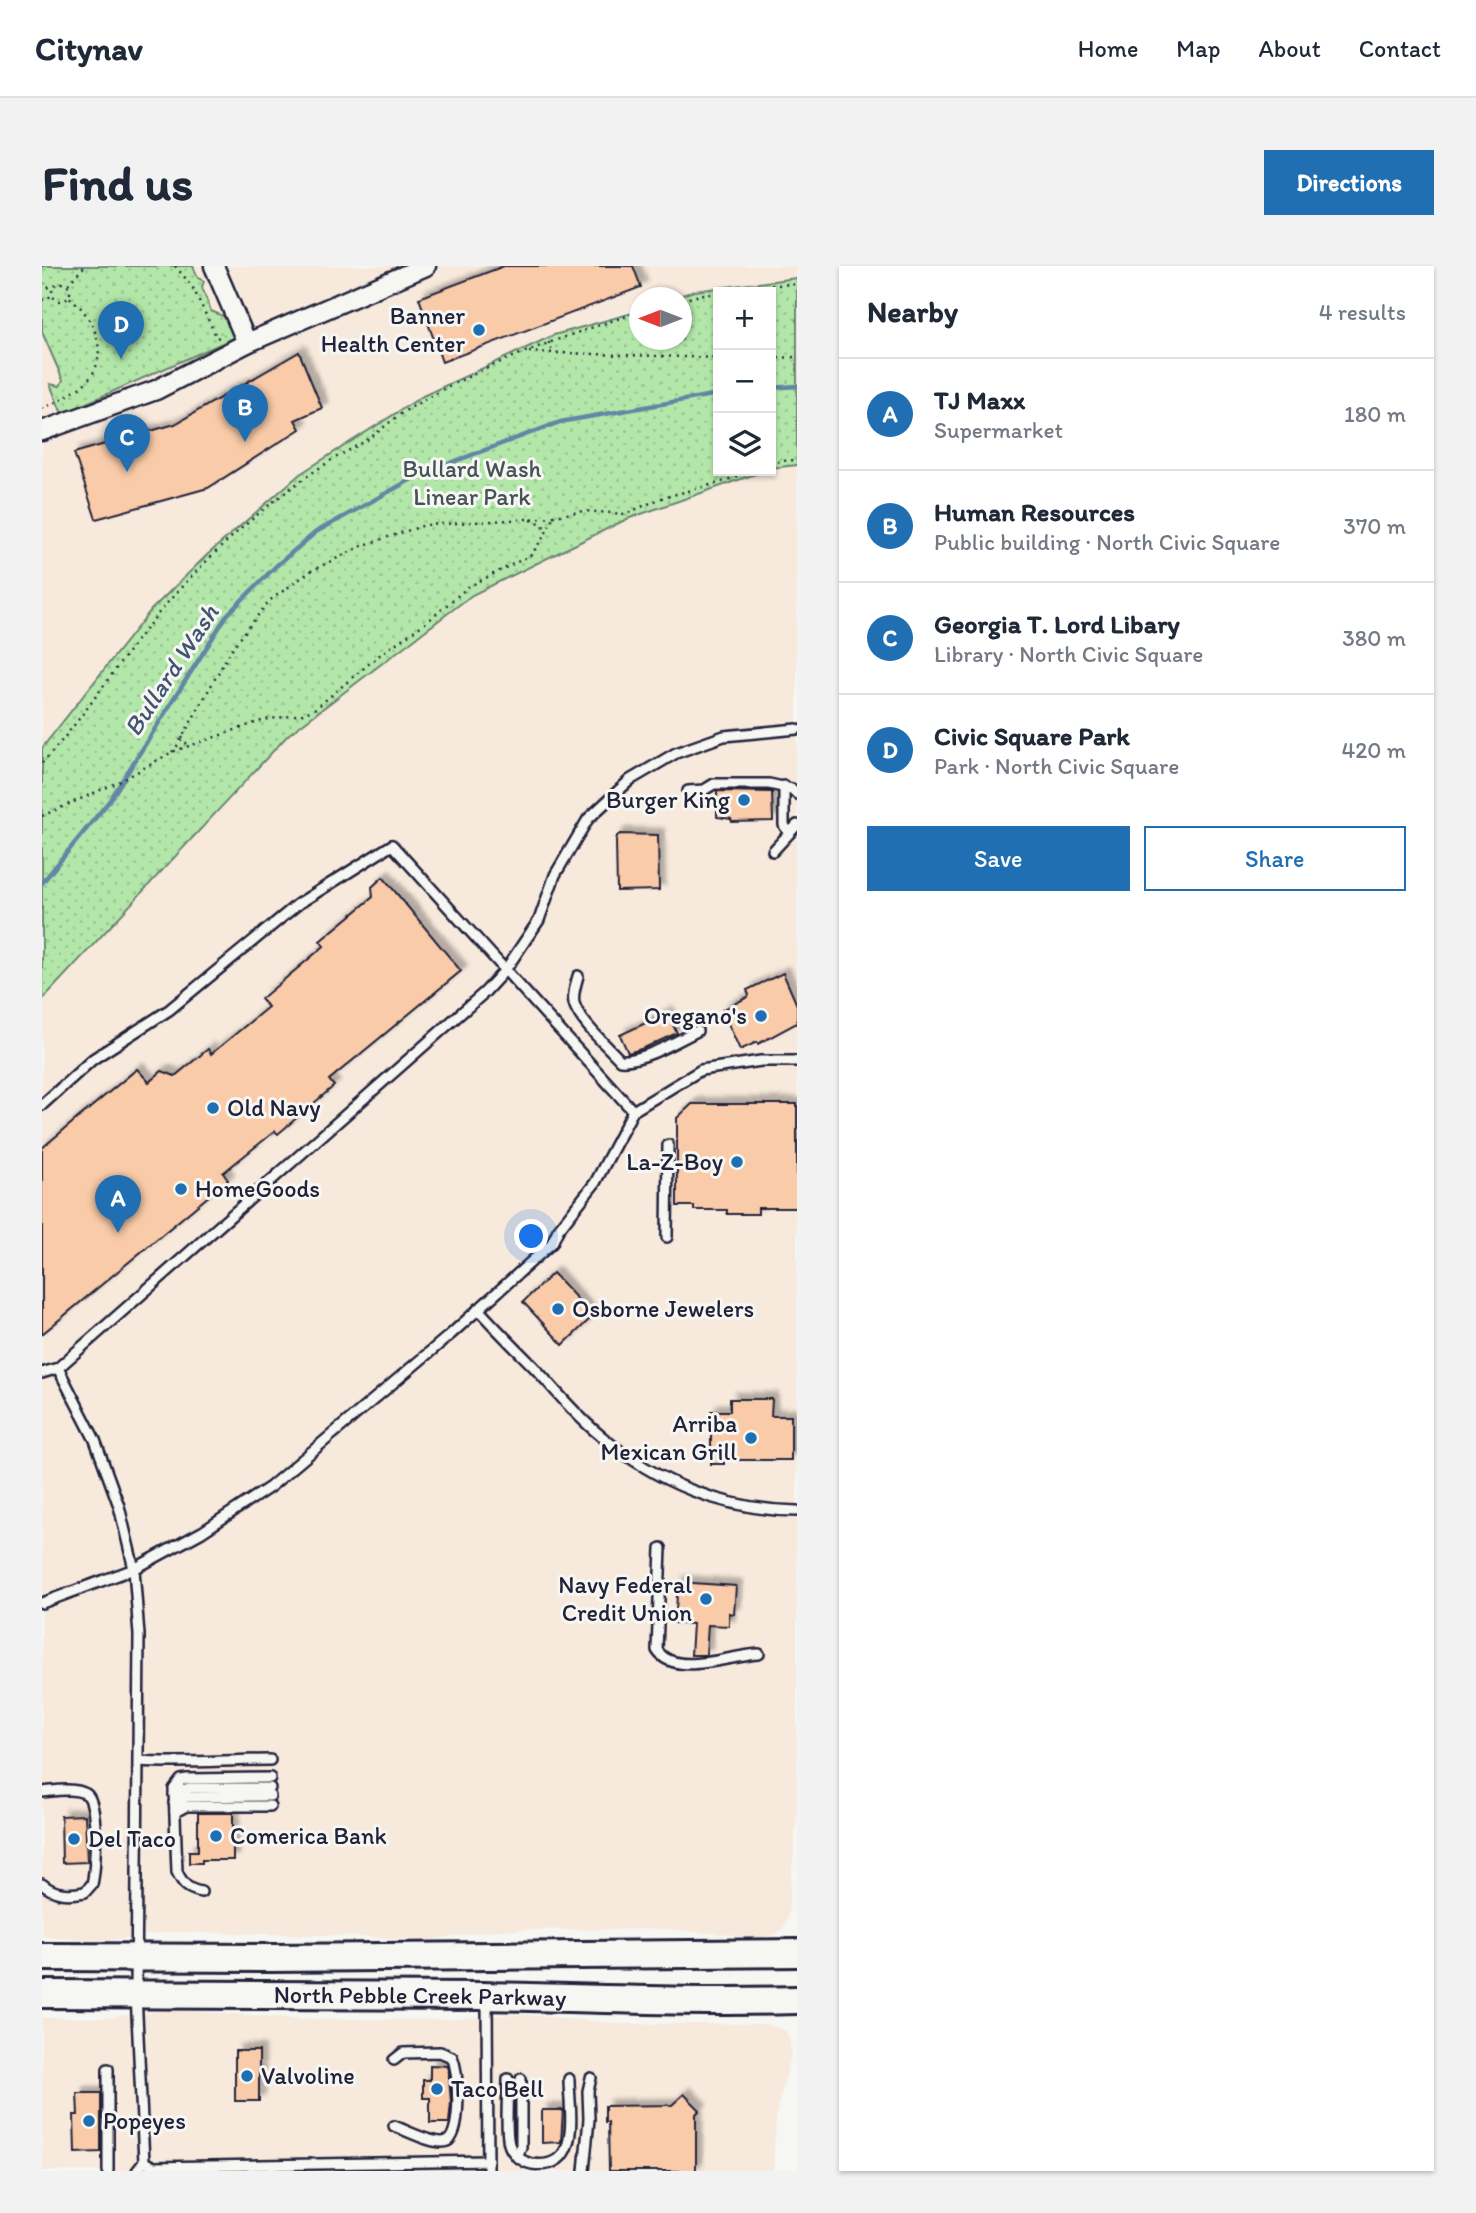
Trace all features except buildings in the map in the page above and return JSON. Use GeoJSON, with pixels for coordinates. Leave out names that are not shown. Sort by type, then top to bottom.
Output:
{"type":"FeatureCollection","features":[{"type":"Feature","properties":{"kind":"main road","name":"North Pebble Creek Parkway"},"geometry":{"type":"LineString","coordinates":[[42,1957],[797,1953]]}},
{"type":"Feature","properties":{"kind":"main road","name":"North Pebble Creek Parkway"},"geometry":{"type":"LineString","coordinates":[[42,1994],[797,2000]]}},
{"type":"Feature","properties":{"kind":"street"},"geometry":{"type":"LineString","coordinates":[[214,266],[247,343]]}},
{"type":"Feature","properties":{"kind":"street"},"geometry":{"type":"LineString","coordinates":[[42,431],[156,390],[247,343],[426,266]]}},
{"type":"Feature","properties":{"kind":"lane"},"geometry":{"type":"LineString","coordinates":[[42,1373],[58,1368],[485,992],[506,969],[539,920],[555,875],[588,819],[630,780],[676,753],[724,736],[797,729]]}},
{"type":"Feature","properties":{"kind":"lane"},"geometry":{"type":"LineString","coordinates":[[688,791],[705,790],[714,784],[769,784],[792,789],[797,794]]}},
{"type":"Feature","properties":{"kind":"lane"},"geometry":{"type":"LineString","coordinates":[[783,786],[784,825],[789,833]]}},
{"type":"Feature","properties":{"kind":"lane"},"geometry":{"type":"LineString","coordinates":[[773,851],[797,825]]}},
{"type":"Feature","properties":{"kind":"lane"},"geometry":{"type":"LineString","coordinates":[[42,1105],[93,1059],[169,1010],[298,904],[392,845],[633,1111]]}},
{"type":"Feature","properties":{"kind":"lane"},"geometry":{"type":"LineString","coordinates":[[578,976],[574,1003],[579,1014],[620,1060],[628,1061],[640,1057],[697,1031]]}},
{"type":"Feature","properties":{"kind":"lane"},"geometry":{"type":"LineString","coordinates":[[42,1603],[134,1569],[202,1532],[270,1487],[451,1334],[552,1243],[558,1230],[595,1182],[633,1111],[701,1070],[761,1061],[797,1062]]}},
{"type":"Feature","properties":{"kind":"lane"},"geometry":{"type":"LineString","coordinates":[[667,1237],[668,1145]]}},
{"type":"Feature","properties":{"kind":"lane"},"geometry":{"type":"LineString","coordinates":[[478,1309],[601,1437],[670,1482],[733,1505],[797,1511]]}},
{"type":"Feature","properties":{"kind":"lane"},"geometry":{"type":"LineString","coordinates":[[58,1368],[95,1440],[119,1506],[134,1569],[139,1635],[136,1994],[144,2162],[137,2171]]}},
{"type":"Feature","properties":{"kind":"lane"},"geometry":{"type":"LineString","coordinates":[[661,1548],[657,1650],[662,1657],[669,1661],[712,1664],[741,1654],[759,1654]]}},
{"type":"Feature","properties":{"kind":"lane"},"geometry":{"type":"LineString","coordinates":[[139,1761],[177,1763],[195,1760],[270,1760]]}},
{"type":"Feature","properties":{"kind":"lane"},"geometry":{"type":"LineString","coordinates":[[174,1803],[186,1806],[270,1792],[187,1779],[177,1784],[174,1803],[177,1872],[183,1884],[190,1890],[201,1892]]}},
{"type":"Feature","properties":{"kind":"lane"},"geometry":{"type":"LineString","coordinates":[[42,1792],[75,1791],[87,1794],[92,1801],[94,1876],[92,1884],[85,1892],[73,1894],[60,1894],[42,1884]]}},
{"type":"Feature","properties":{"kind":"lane"},"geometry":{"type":"LineString","coordinates":[[144,2162],[153,2167],[488,2166],[487,1996]]}},
{"type":"Feature","properties":{"kind":"lane"},"geometry":{"type":"LineString","coordinates":[[394,2060],[403,2053],[440,2052],[452,2057],[458,2076],[457,2125],[447,2141],[436,2142],[394,2126]]}},
{"type":"Feature","properties":{"kind":"lane"},"geometry":{"type":"LineString","coordinates":[[107,2069],[108,2171]]}},
{"type":"Feature","properties":{"kind":"lane"},"geometry":{"type":"LineString","coordinates":[[584,2171],[591,2078]]}},
{"type":"Feature","properties":{"kind":"lane"},"geometry":{"type":"LineString","coordinates":[[508,2079],[509,2144],[517,2157],[530,2164],[542,2164],[556,2162],[566,2154],[570,2144],[569,2079]]}},
{"type":"Feature","properties":{"kind":"lane"},"geometry":{"type":"LineString","coordinates":[[517,2157],[522,2147],[521,2079]]}},
{"type":"Feature","properties":{"kind":"path"},"geometry":{"type":"LineString","coordinates":[[67,285],[85,266]]}},
{"type":"Feature","properties":{"kind":"path"},"geometry":{"type":"LineString","coordinates":[[42,283],[61,301],[69,297],[71,291],[67,285],[60,282],[52,290]]}},
{"type":"Feature","properties":{"kind":"path"},"geometry":{"type":"LineString","coordinates":[[754,287],[797,284]]}},
{"type":"Feature","properties":{"kind":"path"},"geometry":{"type":"LineString","coordinates":[[42,300],[53,295]]}},
{"type":"Feature","properties":{"kind":"path"},"geometry":{"type":"LineString","coordinates":[[692,297],[713,295]]}},
{"type":"Feature","properties":{"kind":"path"},"geometry":{"type":"LineString","coordinates":[[42,409],[85,384],[96,366],[96,332],[85,310],[69,297]]}},
{"type":"Feature","properties":{"kind":"path"},"geometry":{"type":"LineString","coordinates":[[42,763],[63,740],[112,672],[164,607],[217,552],[274,502],[410,408],[441,391],[549,342],[629,315]]}},
{"type":"Feature","properties":{"kind":"path"},"geometry":{"type":"LineString","coordinates":[[549,342],[549,347],[558,353]]}},
{"type":"Feature","properties":{"kind":"path"},"geometry":{"type":"LineString","coordinates":[[525,352],[713,358]]}},
{"type":"Feature","properties":{"kind":"path"},"geometry":{"type":"LineString","coordinates":[[776,358],[797,357]]}},
{"type":"Feature","properties":{"kind":"path"},"geometry":{"type":"LineString","coordinates":[[776,463],[797,460]]}},
{"type":"Feature","properties":{"kind":"path"},"geometry":{"type":"LineString","coordinates":[[172,752],[231,650],[269,601],[311,571],[364,545],[425,525],[552,517],[584,511],[625,514],[662,498],[738,476]]}},
{"type":"Feature","properties":{"kind":"path"},"geometry":{"type":"LineString","coordinates":[[42,816],[121,781],[172,752],[264,720],[303,714],[316,708],[468,587],[531,555],[545,536],[552,517]]}},
{"type":"Feature","properties":{"kind":"path"},"geometry":{"type":"LineString","coordinates":[[528,519],[543,524],[545,536]]}},
{"type":"Feature","properties":{"kind":"path"},"geometry":{"type":"LineString","coordinates":[[182,736],[184,743],[195,744]]}},
{"type":"Feature","properties":{"kind":"shaded area"},"geometry":{"type":"Polygon","coordinates":[[[42,266],[797,266],[797,278],[692,292],[692,287],[629,287],[629,311],[553,335],[423,396],[300,474],[207,555],[152,610],[42,748],[42,266]]]}},
{"type":"Feature","properties":{"kind":"shaded area"},"geometry":{"type":"Polygon","coordinates":[[[797,465],[797,1815],[788,1915],[784,1927],[776,1934],[762,1938],[668,1929],[494,1930],[430,1940],[172,1932],[103,1941],[42,1936],[42,1000],[288,735],[472,595],[627,519],[750,476],[776,476],[776,466],[797,465]]]}},
{"type":"Feature","properties":{"kind":"shaded area"},"geometry":{"type":"Polygon","coordinates":[[[170,2010],[304,2019],[445,2020],[516,2014],[623,2024],[766,2024],[786,2031],[791,2054],[776,2114],[773,2171],[42,2171],[42,2018],[104,2018],[170,2010]]]}},
{"type":"Feature","properties":{"kind":"green space"},"geometry":{"type":"Polygon","coordinates":[[[42,266],[193,266],[198,278],[204,281],[202,287],[211,311],[230,319],[236,337],[62,414],[50,384],[60,386],[63,380],[42,332],[42,266]]]}},
{"type":"Feature","properties":{"kind":"green space","name":"Bullard Wash Linear Park"},"geometry":{"type":"Polygon","coordinates":[[[797,278],[797,465],[776,467],[776,287],[726,287],[797,278]]]}},
{"type":"Feature","properties":{"kind":"green space","name":"Bullard Wash Linear Park"},"geometry":{"type":"Polygon","coordinates":[[[713,289],[713,476],[750,476],[627,519],[472,595],[288,735],[42,1000],[42,748],[151,610],[207,555],[300,474],[423,396],[554,335],[629,314],[629,350],[692,350],[694,291],[713,289]]]}},
{"type":"Feature","properties":{"kind":"waterway","name":"Bullard Wash"},"geometry":{"type":"LineString","coordinates":[[776,388],[797,386]]}},
{"type":"Feature","properties":{"kind":"waterway","name":"Bullard Wash"},"geometry":{"type":"LineString","coordinates":[[42,883],[110,800],[227,615],[276,566],[316,532],[421,474],[560,422],[713,395]]}},
{"type":"Feature","properties":{"kind":"place","name":"Banner Health Center"},"geometry":{"type":"Point","coordinates":[479,330]}},
{"type":"Feature","properties":{"kind":"place","name":"Civic Square Park"},"geometry":{"type":"Point","coordinates":[121,359]}},
{"type":"Feature","properties":{"kind":"place","name":"Human Resources"},"geometry":{"type":"Point","coordinates":[245,442]}},
{"type":"Feature","properties":{"kind":"place","name":"Georgia T. Lord Libary"},"geometry":{"type":"Point","coordinates":[127,472]}},
{"type":"Feature","properties":{"kind":"place","name":"Burger King"},"geometry":{"type":"Point","coordinates":[744,800]}},
{"type":"Feature","properties":{"kind":"place","name":"Oregano's"},"geometry":{"type":"Point","coordinates":[761,1016]}},
{"type":"Feature","properties":{"kind":"place","name":"Old Navy"},"geometry":{"type":"Point","coordinates":[213,1108]}},
{"type":"Feature","properties":{"kind":"place","name":"La-Z-Boy"},"geometry":{"type":"Point","coordinates":[737,1162]}},
{"type":"Feature","properties":{"kind":"place","name":"HomeGoods"},"geometry":{"type":"Point","coordinates":[181,1189]}},
{"type":"Feature","properties":{"kind":"place","name":"TJ Maxx"},"geometry":{"type":"Point","coordinates":[118,1233]}},
{"type":"Feature","properties":{"kind":"place","name":"Osborne Jewelers"},"geometry":{"type":"Point","coordinates":[558,1309]}},
{"type":"Feature","properties":{"kind":"place","name":"Arriba Mexican Grill"},"geometry":{"type":"Point","coordinates":[751,1438]}},
{"type":"Feature","properties":{"kind":"place","name":"Navy Federal Credit Union"},"geometry":{"type":"Point","coordinates":[706,1599]}},
{"type":"Feature","properties":{"kind":"place","name":"Comerica Bank"},"geometry":{"type":"Point","coordinates":[216,1836]}},
{"type":"Feature","properties":{"kind":"place","name":"Del Taco"},"geometry":{"type":"Point","coordinates":[74,1839]}},
{"type":"Feature","properties":{"kind":"place","name":"Valvoline"},"geometry":{"type":"Point","coordinates":[247,2076]}},
{"type":"Feature","properties":{"kind":"place","name":"Taco Bell"},"geometry":{"type":"Point","coordinates":[437,2089]}},
{"type":"Feature","properties":{"kind":"place","name":"Popeyes"},"geometry":{"type":"Point","coordinates":[89,2121]}}]}
